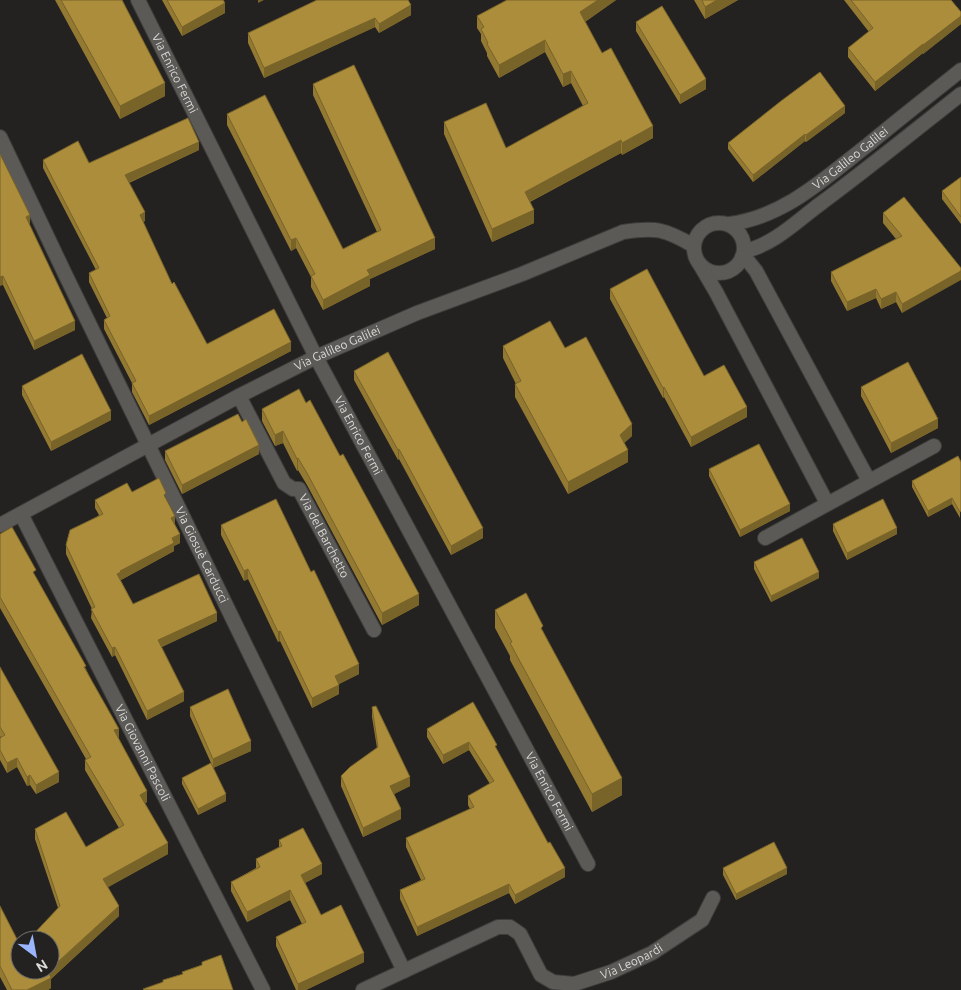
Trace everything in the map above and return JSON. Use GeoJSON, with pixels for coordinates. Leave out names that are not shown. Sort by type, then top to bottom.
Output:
{"type":"FeatureCollection","features":[{"type":"Feature","properties":{"kind":"street","name":"Via Enrico Fermi"},"geometry":{"type":"LineString","coordinates":[[138,0],[316,357],[588,864]]}},
{"type":"Feature","properties":{"kind":"street","name":"Via Galileo Galilei"},"geometry":{"type":"LineString","coordinates":[[0,525],[239,396],[316,357],[417,313],[522,274],[623,232],[656,229],[673,234],[694,246],[695,238],[705,226],[712,223],[740,223],[778,210],[795,200],[840,166],[961,70]]}},
{"type":"Feature","properties":{"kind":"street","name":"Via Galileo Galilei"},"geometry":{"type":"LineString","coordinates":[[699,263],[704,269],[711,272],[726,272],[733,269],[743,254],[767,243],[863,173],[961,94]]}},
{"type":"Feature","properties":{"kind":"street","name":"Via Giosuè Carducci"},"geometry":{"type":"LineString","coordinates":[[0,137],[404,971]]}},
{"type":"Feature","properties":{"kind":"street"},"geometry":{"type":"LineString","coordinates":[[729,224],[741,235],[743,254],[756,271],[869,481]]}},
{"type":"Feature","properties":{"kind":"street"},"geometry":{"type":"LineString","coordinates":[[694,246],[694,252],[699,263],[721,301],[827,503]]}},
{"type":"Feature","properties":{"kind":"street","name":"Via del Barchetto"},"geometry":{"type":"LineString","coordinates":[[239,396],[284,483],[293,490],[299,489],[374,630]]}},
{"type":"Feature","properties":{"kind":"street"},"geometry":{"type":"LineString","coordinates":[[765,538],[934,446]]}},
{"type":"Feature","properties":{"kind":"street","name":"Via Giovanni Pascoli"},"geometry":{"type":"LineString","coordinates":[[21,514],[263,990]]}},
{"type":"Feature","properties":{"kind":"street","name":"Via Leopardi"},"geometry":{"type":"LineString","coordinates":[[363,990],[498,927],[510,927],[520,934],[541,975],[553,982],[574,984],[611,972],[652,953],[702,920],[713,898]]}},
{"type":"Feature","properties":{"kind":"building"},"geometry":{"type":"Polygon","coordinates":[[[61,0],[122,0],[165,83],[120,106],[61,0]]]}},
{"type":"Feature","properties":{"kind":"building"},"geometry":{"type":"Polygon","coordinates":[[[167,0],[223,0],[225,3],[182,27],[167,0]]]}},
{"type":"Feature","properties":{"kind":"building"},"geometry":{"type":"Polygon","coordinates":[[[317,0],[408,0],[411,5],[379,24],[375,18],[264,68],[248,33],[317,0]]]}},
{"type":"Feature","properties":{"kind":"building"},"geometry":{"type":"Polygon","coordinates":[[[507,0],[598,0],[580,12],[602,53],[611,48],[653,126],[622,143],[621,140],[525,192],[534,210],[492,229],[444,122],[486,103],[506,148],[588,103],[571,71],[563,74],[545,40],[499,65],[487,44],[481,29],[484,27],[477,16],[507,0]]]}},
{"type":"Feature","properties":{"kind":"building"},"geometry":{"type":"Polygon","coordinates":[[[702,0],[717,0],[705,7],[702,0]]]}},
{"type":"Feature","properties":{"kind":"building"},"geometry":{"type":"Polygon","coordinates":[[[851,0],[951,0],[961,12],[961,16],[875,82],[848,48],[873,28],[851,0]]]}},
{"type":"Feature","properties":{"kind":"building"},"geometry":{"type":"Polygon","coordinates":[[[662,6],[706,79],[680,95],[636,22],[662,6]]]}},
{"type":"Feature","properties":{"kind":"building"},"geometry":{"type":"Polygon","coordinates":[[[354,65],[435,238],[367,270],[370,275],[323,300],[311,276],[315,274],[296,238],[291,240],[227,114],[265,95],[343,249],[381,230],[313,84],[354,65]]]}},
{"type":"Feature","properties":{"kind":"building"},"geometry":{"type":"Polygon","coordinates":[[[820,72],[845,106],[805,134],[753,175],[728,143],[820,72]]]}},
{"type":"Feature","properties":{"kind":"building"},"geometry":{"type":"Polygon","coordinates":[[[188,118],[199,142],[125,175],[145,212],[140,215],[172,284],[174,282],[207,344],[274,309],[291,342],[149,416],[132,383],[136,381],[104,320],[110,316],[89,273],[99,268],[43,160],[78,141],[89,163],[188,118]]]}},
{"type":"Feature","properties":{"kind":"building"},"geometry":{"type":"Polygon","coordinates":[[[0,154],[30,215],[26,217],[75,321],[34,341],[3,276],[0,277],[0,154]]]}},
{"type":"Feature","properties":{"kind":"building"},"geometry":{"type":"Polygon","coordinates":[[[961,177],[961,217],[942,191],[961,177]]]}},
{"type":"Feature","properties":{"kind":"building"},"geometry":{"type":"Polygon","coordinates":[[[904,197],[961,268],[961,271],[902,304],[896,292],[881,299],[876,289],[847,302],[831,272],[902,236],[883,213],[904,197]]]}},
{"type":"Feature","properties":{"kind":"building"},"geometry":{"type":"Polygon","coordinates":[[[647,269],[704,376],[724,365],[747,407],[691,437],[610,289],[647,269]]]}},
{"type":"Feature","properties":{"kind":"building"},"geometry":{"type":"Polygon","coordinates":[[[550,321],[565,348],[586,337],[632,424],[620,435],[628,450],[568,482],[515,384],[521,381],[503,346],[550,321]]]}},
{"type":"Feature","properties":{"kind":"building"},"geometry":{"type":"Polygon","coordinates":[[[388,352],[483,528],[451,546],[399,449],[354,371],[388,352]]]}},
{"type":"Feature","properties":{"kind":"building"},"geometry":{"type":"Polygon","coordinates":[[[82,354],[111,411],[51,442],[22,386],[82,354]]]}},
{"type":"Feature","properties":{"kind":"building"},"geometry":{"type":"Polygon","coordinates":[[[908,362],[938,419],[891,443],[861,387],[908,362]]]}},
{"type":"Feature","properties":{"kind":"building"},"geometry":{"type":"Polygon","coordinates":[[[299,389],[306,403],[310,400],[340,456],[343,454],[419,594],[382,613],[283,431],[275,435],[262,409],[299,389]]]}},
{"type":"Feature","properties":{"kind":"building"},"geometry":{"type":"Polygon","coordinates":[[[238,414],[242,422],[246,419],[259,445],[182,485],[165,451],[238,414]]]}},
{"type":"Feature","properties":{"kind":"building"},"geometry":{"type":"Polygon","coordinates":[[[759,444],[790,504],[740,530],[709,469],[759,444]]]}},
{"type":"Feature","properties":{"kind":"building"},"geometry":{"type":"Polygon","coordinates":[[[958,456],[961,462],[961,511],[952,498],[928,511],[912,481],[958,456]]]}},
{"type":"Feature","properties":{"kind":"building"},"geometry":{"type":"Polygon","coordinates":[[[159,478],[166,493],[164,495],[175,516],[171,518],[180,534],[172,538],[174,543],[117,574],[133,604],[199,574],[217,613],[158,640],[184,692],[147,711],[115,647],[112,648],[91,609],[95,607],[66,545],[70,530],[103,514],[95,500],[127,483],[132,492],[159,478]]]}},
{"type":"Feature","properties":{"kind":"building"},"geometry":{"type":"Polygon","coordinates":[[[276,499],[311,572],[314,570],[359,664],[335,676],[339,685],[312,698],[248,569],[244,571],[221,525],[276,499]]]}},
{"type":"Feature","properties":{"kind":"building"},"geometry":{"type":"Polygon","coordinates":[[[883,499],[897,528],[847,553],[833,524],[883,499]]]}},
{"type":"Feature","properties":{"kind":"building"},"geometry":{"type":"Polygon","coordinates":[[[12,527],[36,570],[33,572],[119,729],[114,730],[147,791],[140,795],[168,843],[103,879],[119,906],[60,960],[60,930],[37,930],[60,906],[35,829],[66,812],[86,847],[124,825],[85,760],[91,757],[0,597],[0,534],[12,527]]]}},
{"type":"Feature","properties":{"kind":"building"},"geometry":{"type":"Polygon","coordinates":[[[802,538],[819,572],[771,596],[754,562],[802,538]]]}},
{"type":"Feature","properties":{"kind":"building"},"geometry":{"type":"Polygon","coordinates":[[[526,593],[543,626],[541,628],[622,778],[592,794],[510,643],[512,642],[495,610],[526,593]]]}},
{"type":"Feature","properties":{"kind":"building"},"geometry":{"type":"Polygon","coordinates":[[[0,667],[59,772],[36,785],[30,775],[27,777],[17,758],[7,763],[0,750],[0,738],[5,735],[0,727],[0,667]]]}},
{"type":"Feature","properties":{"kind":"building"},"geometry":{"type":"Polygon","coordinates":[[[228,689],[251,741],[213,759],[190,707],[228,689]]]}},
{"type":"Feature","properties":{"kind":"building"},"geometry":{"type":"Polygon","coordinates":[[[473,702],[548,843],[550,842],[565,868],[515,895],[509,884],[417,927],[400,890],[425,879],[406,838],[474,807],[468,796],[494,781],[469,742],[443,755],[427,729],[473,702]]]}},
{"type":"Feature","properties":{"kind":"building"},"geometry":{"type":"Polygon","coordinates":[[[376,706],[410,777],[390,786],[401,809],[363,828],[341,776],[350,767],[378,747],[372,707],[376,706]]]}},
{"type":"Feature","properties":{"kind":"building"},"geometry":{"type":"Polygon","coordinates":[[[211,763],[226,794],[198,809],[182,778],[211,763]]]}},
{"type":"Feature","properties":{"kind":"building"},"geometry":{"type":"Polygon","coordinates":[[[303,828],[322,864],[301,875],[321,915],[341,905],[364,953],[298,984],[276,937],[306,922],[290,890],[247,912],[231,882],[260,867],[256,859],[282,846],[279,840],[303,828]]]}},
{"type":"Feature","properties":{"kind":"building"},"geometry":{"type":"Polygon","coordinates":[[[774,842],[787,868],[736,894],[723,868],[774,842]]]}},
{"type":"Feature","properties":{"kind":"building"},"geometry":{"type":"Polygon","coordinates":[[[0,906],[12,930],[10,930],[10,980],[47,980],[27,990],[12,990],[0,966],[0,906]]]}},
{"type":"Feature","properties":{"kind":"building"},"geometry":{"type":"Polygon","coordinates":[[[221,955],[233,990],[143,989],[183,974],[182,972],[202,965],[202,962],[221,955]]]}}]}
